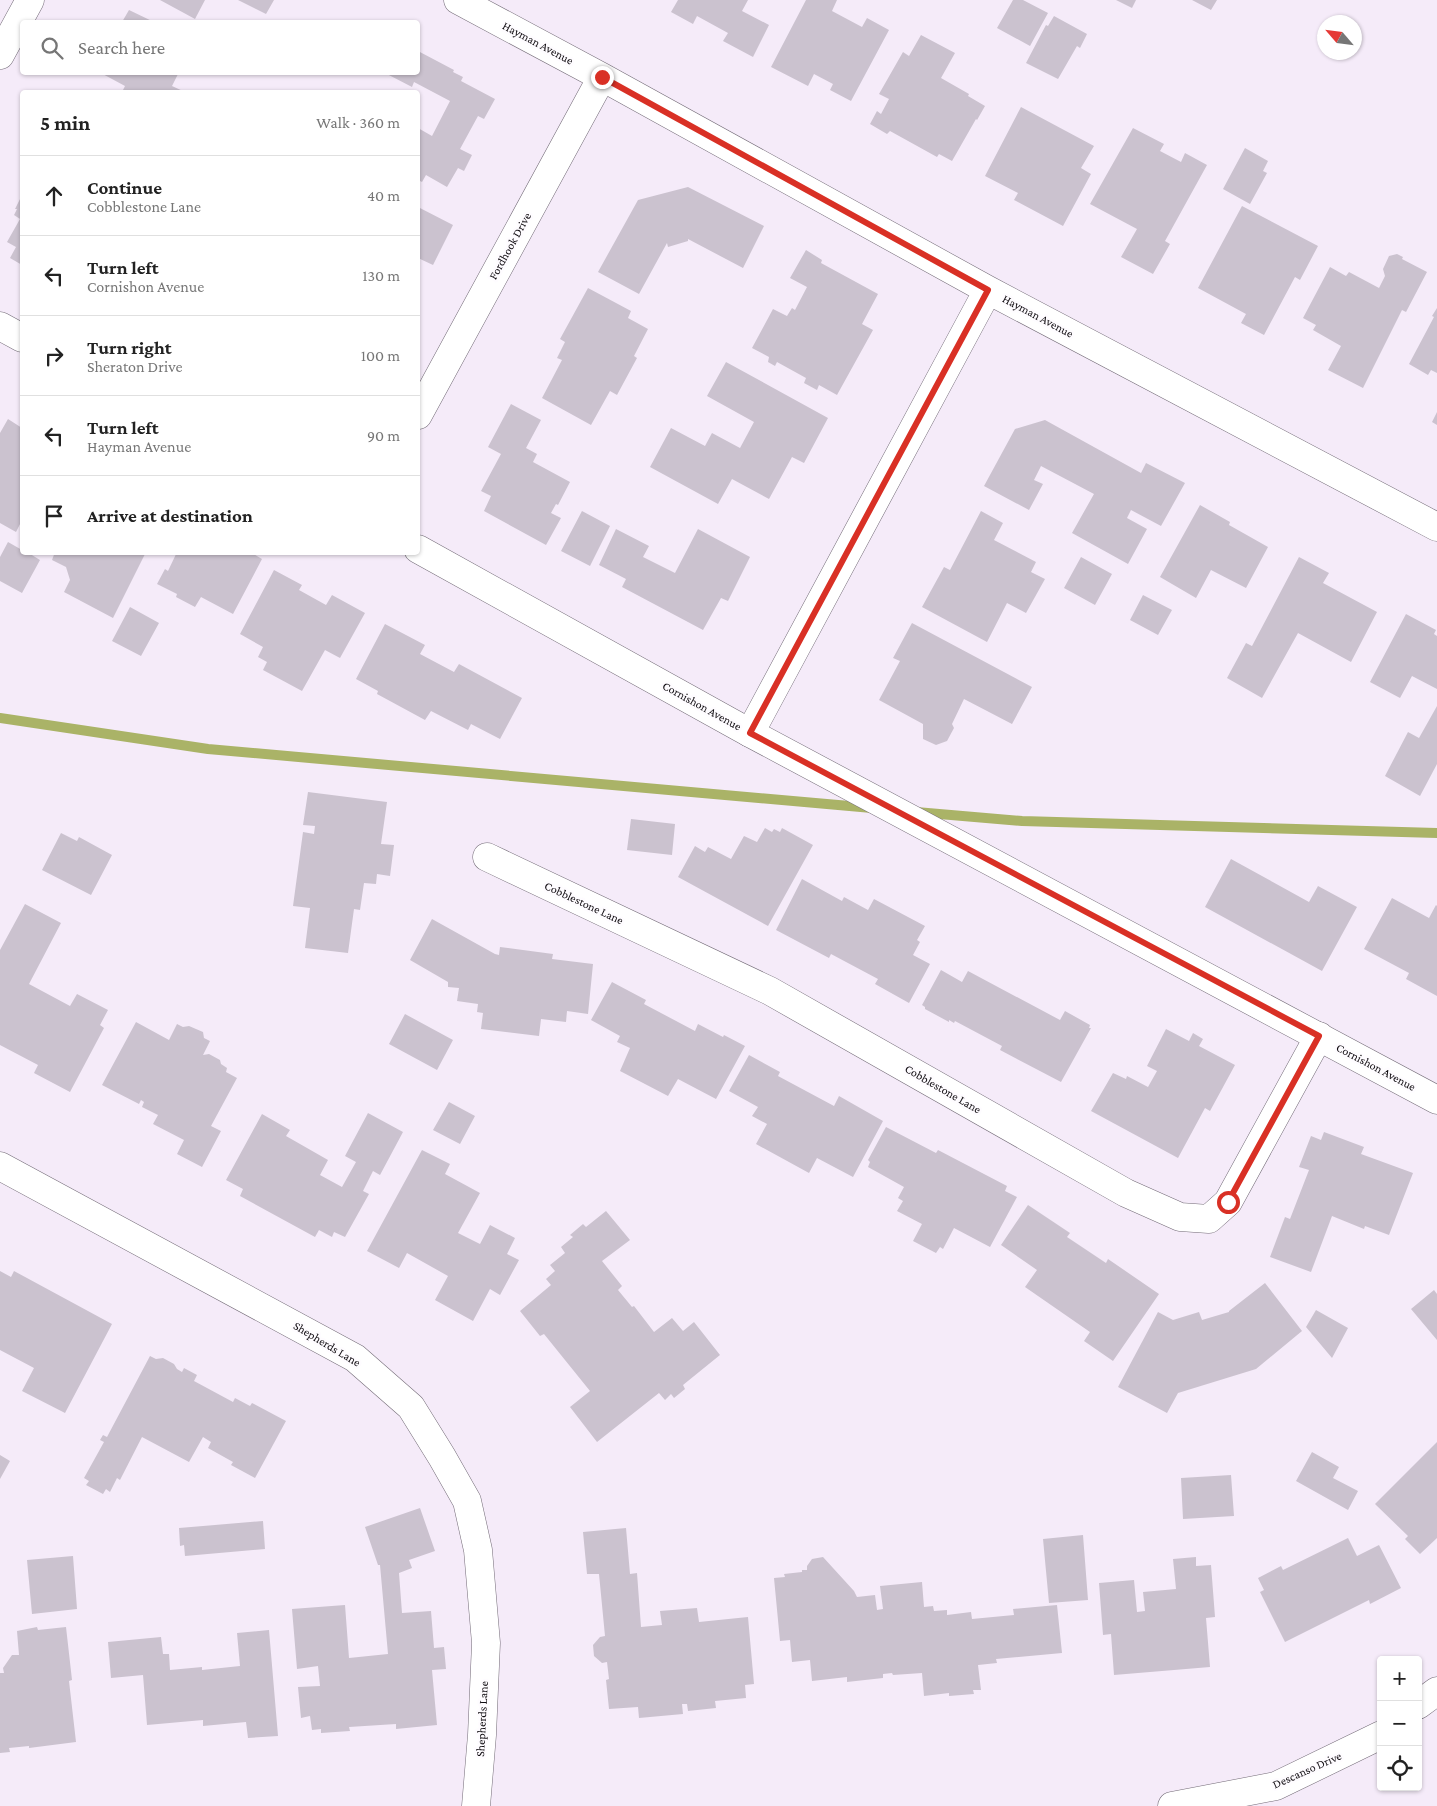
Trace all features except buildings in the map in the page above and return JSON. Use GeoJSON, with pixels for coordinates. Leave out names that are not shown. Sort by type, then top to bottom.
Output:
{"type":"FeatureCollection","features":[{"type":"Feature","properties":{"kind":"street"},"geometry":{"type":"LineString","coordinates":[[0,55],[30,0]]}},
{"type":"Feature","properties":{"kind":"street","name":"Hayman Avenue"},"geometry":{"type":"LineString","coordinates":[[458,0],[602,77],[988,290],[1437,527]]}},
{"type":"Feature","properties":{"kind":"street","name":"Fordhook Drive"},"geometry":{"type":"LineString","coordinates":[[420,411],[602,77]]}},
{"type":"Feature","properties":{"kind":"street"},"geometry":{"type":"LineString","coordinates":[[750,733],[988,290]]}},
{"type":"Feature","properties":{"kind":"street"},"geometry":{"type":"LineString","coordinates":[[0,326],[20,337]]}},
{"type":"Feature","properties":{"kind":"street","name":"Cornishon Avenue"},"geometry":{"type":"LineString","coordinates":[[420,550],[750,733],[1437,1100]]}},
{"type":"Feature","properties":{"kind":"street","name":"Cobblestone Lane"},"geometry":{"type":"LineString","coordinates":[[487,857],[770,991],[1126,1193],[1180,1217],[1209,1219],[1228,1202],[1319,1036]]}},
{"type":"Feature","properties":{"kind":"street","name":"Shepherds Lane"},"geometry":{"type":"LineString","coordinates":[[0,1166],[355,1358],[411,1407],[467,1501],[478,1550],[486,1643],[482,1735],[476,1806]]}},
{"type":"Feature","properties":{"kind":"street"},"geometry":{"type":"LineString","coordinates":[[1422,1702],[1437,1690]]}},
{"type":"Feature","properties":{"kind":"street","name":"Descanso Drive"},"geometry":{"type":"LineString","coordinates":[[1172,1806],[1276,1786],[1377,1737]]}},
{"type":"Feature","properties":{"kind":"waterway"},"geometry":{"type":"LineString","coordinates":[[0,718],[208,749],[872,808]]}},
{"type":"Feature","properties":{"kind":"waterway"},"geometry":{"type":"LineString","coordinates":[[916,812],[1022,821],[1437,833]]}},
{"type":"Feature","properties":{"kind":"route"},"geometry":{"type":"LineString","coordinates":[[602,77],[988,290],[750,733],[1319,1036],[1228,1202]]}}]}
